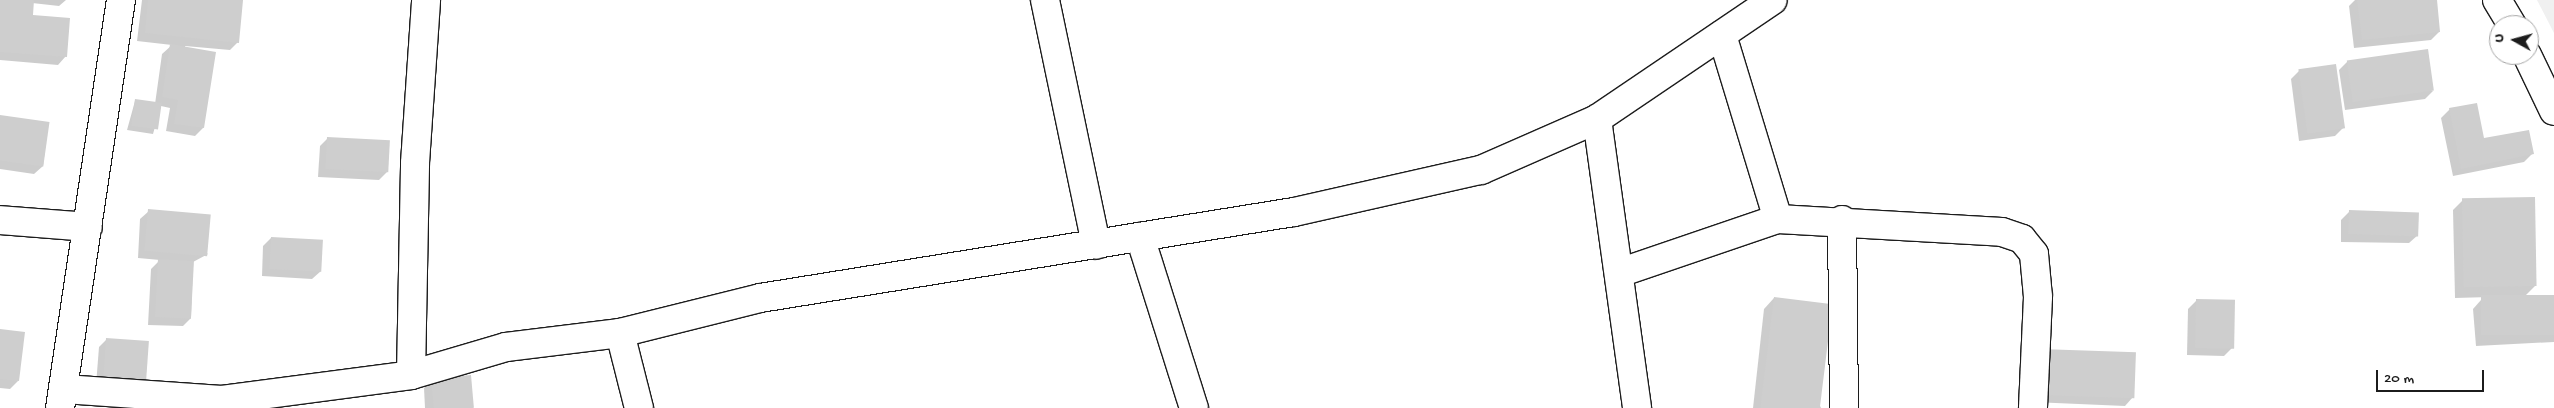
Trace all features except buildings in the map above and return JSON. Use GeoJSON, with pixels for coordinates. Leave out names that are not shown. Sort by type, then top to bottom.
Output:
{"type":"FeatureCollection","features":[{"type":"Feature","properties":{"kind":"street"},"geometry":{"type":"LineString","coordinates":[[121,0],[62,399],[313,399],[411,375],[506,347],[620,333],[760,298],[1294,212],[1481,170],[1597,119],[1773,0]]}},
{"type":"Feature","properties":{"kind":"street"},"geometry":{"type":"LineString","coordinates":[[411,375],[415,163],[426,0]]}},
{"type":"Feature","properties":{"kind":"street"},"geometry":{"type":"LineString","coordinates":[[1045,0],[1096,244]]}},
{"type":"Feature","properties":{"kind":"street"},"geometry":{"type":"LineString","coordinates":[[2498,0],[2506,15]]}},
{"type":"Feature","properties":{"kind":"street"},"geometry":{"type":"LineString","coordinates":[[1722,35],[1778,219]]}},
{"type":"Feature","properties":{"kind":"street"},"geometry":{"type":"LineString","coordinates":[[2532,65],[2554,111]]}},
{"type":"Feature","properties":{"kind":"street"},"geometry":{"type":"LineString","coordinates":[[1597,119],[1637,408]]}},
{"type":"Feature","properties":{"kind":"street"},"geometry":{"type":"LineString","coordinates":[[1619,273],[1778,219],[1842,220],[2002,232],[2022,239],[2034,254],[2038,297],[2033,408]]}},
{"type":"Feature","properties":{"kind":"street"},"geometry":{"type":"LineString","coordinates":[[0,220],[88,227]]}},
{"type":"Feature","properties":{"kind":"street"},"geometry":{"type":"LineString","coordinates":[[1842,220],[1844,408]]}},
{"type":"Feature","properties":{"kind":"street"},"geometry":{"type":"LineString","coordinates":[[1140,237],[1194,408]]}},
{"type":"Feature","properties":{"kind":"street"},"geometry":{"type":"LineString","coordinates":[[620,333],[639,408]]}},
{"type":"Feature","properties":{"kind":"shaded area"},"geometry":{"type":"Polygon","coordinates":[[[2537,0],[2554,0],[2554,33],[2537,0]]]}}]}
